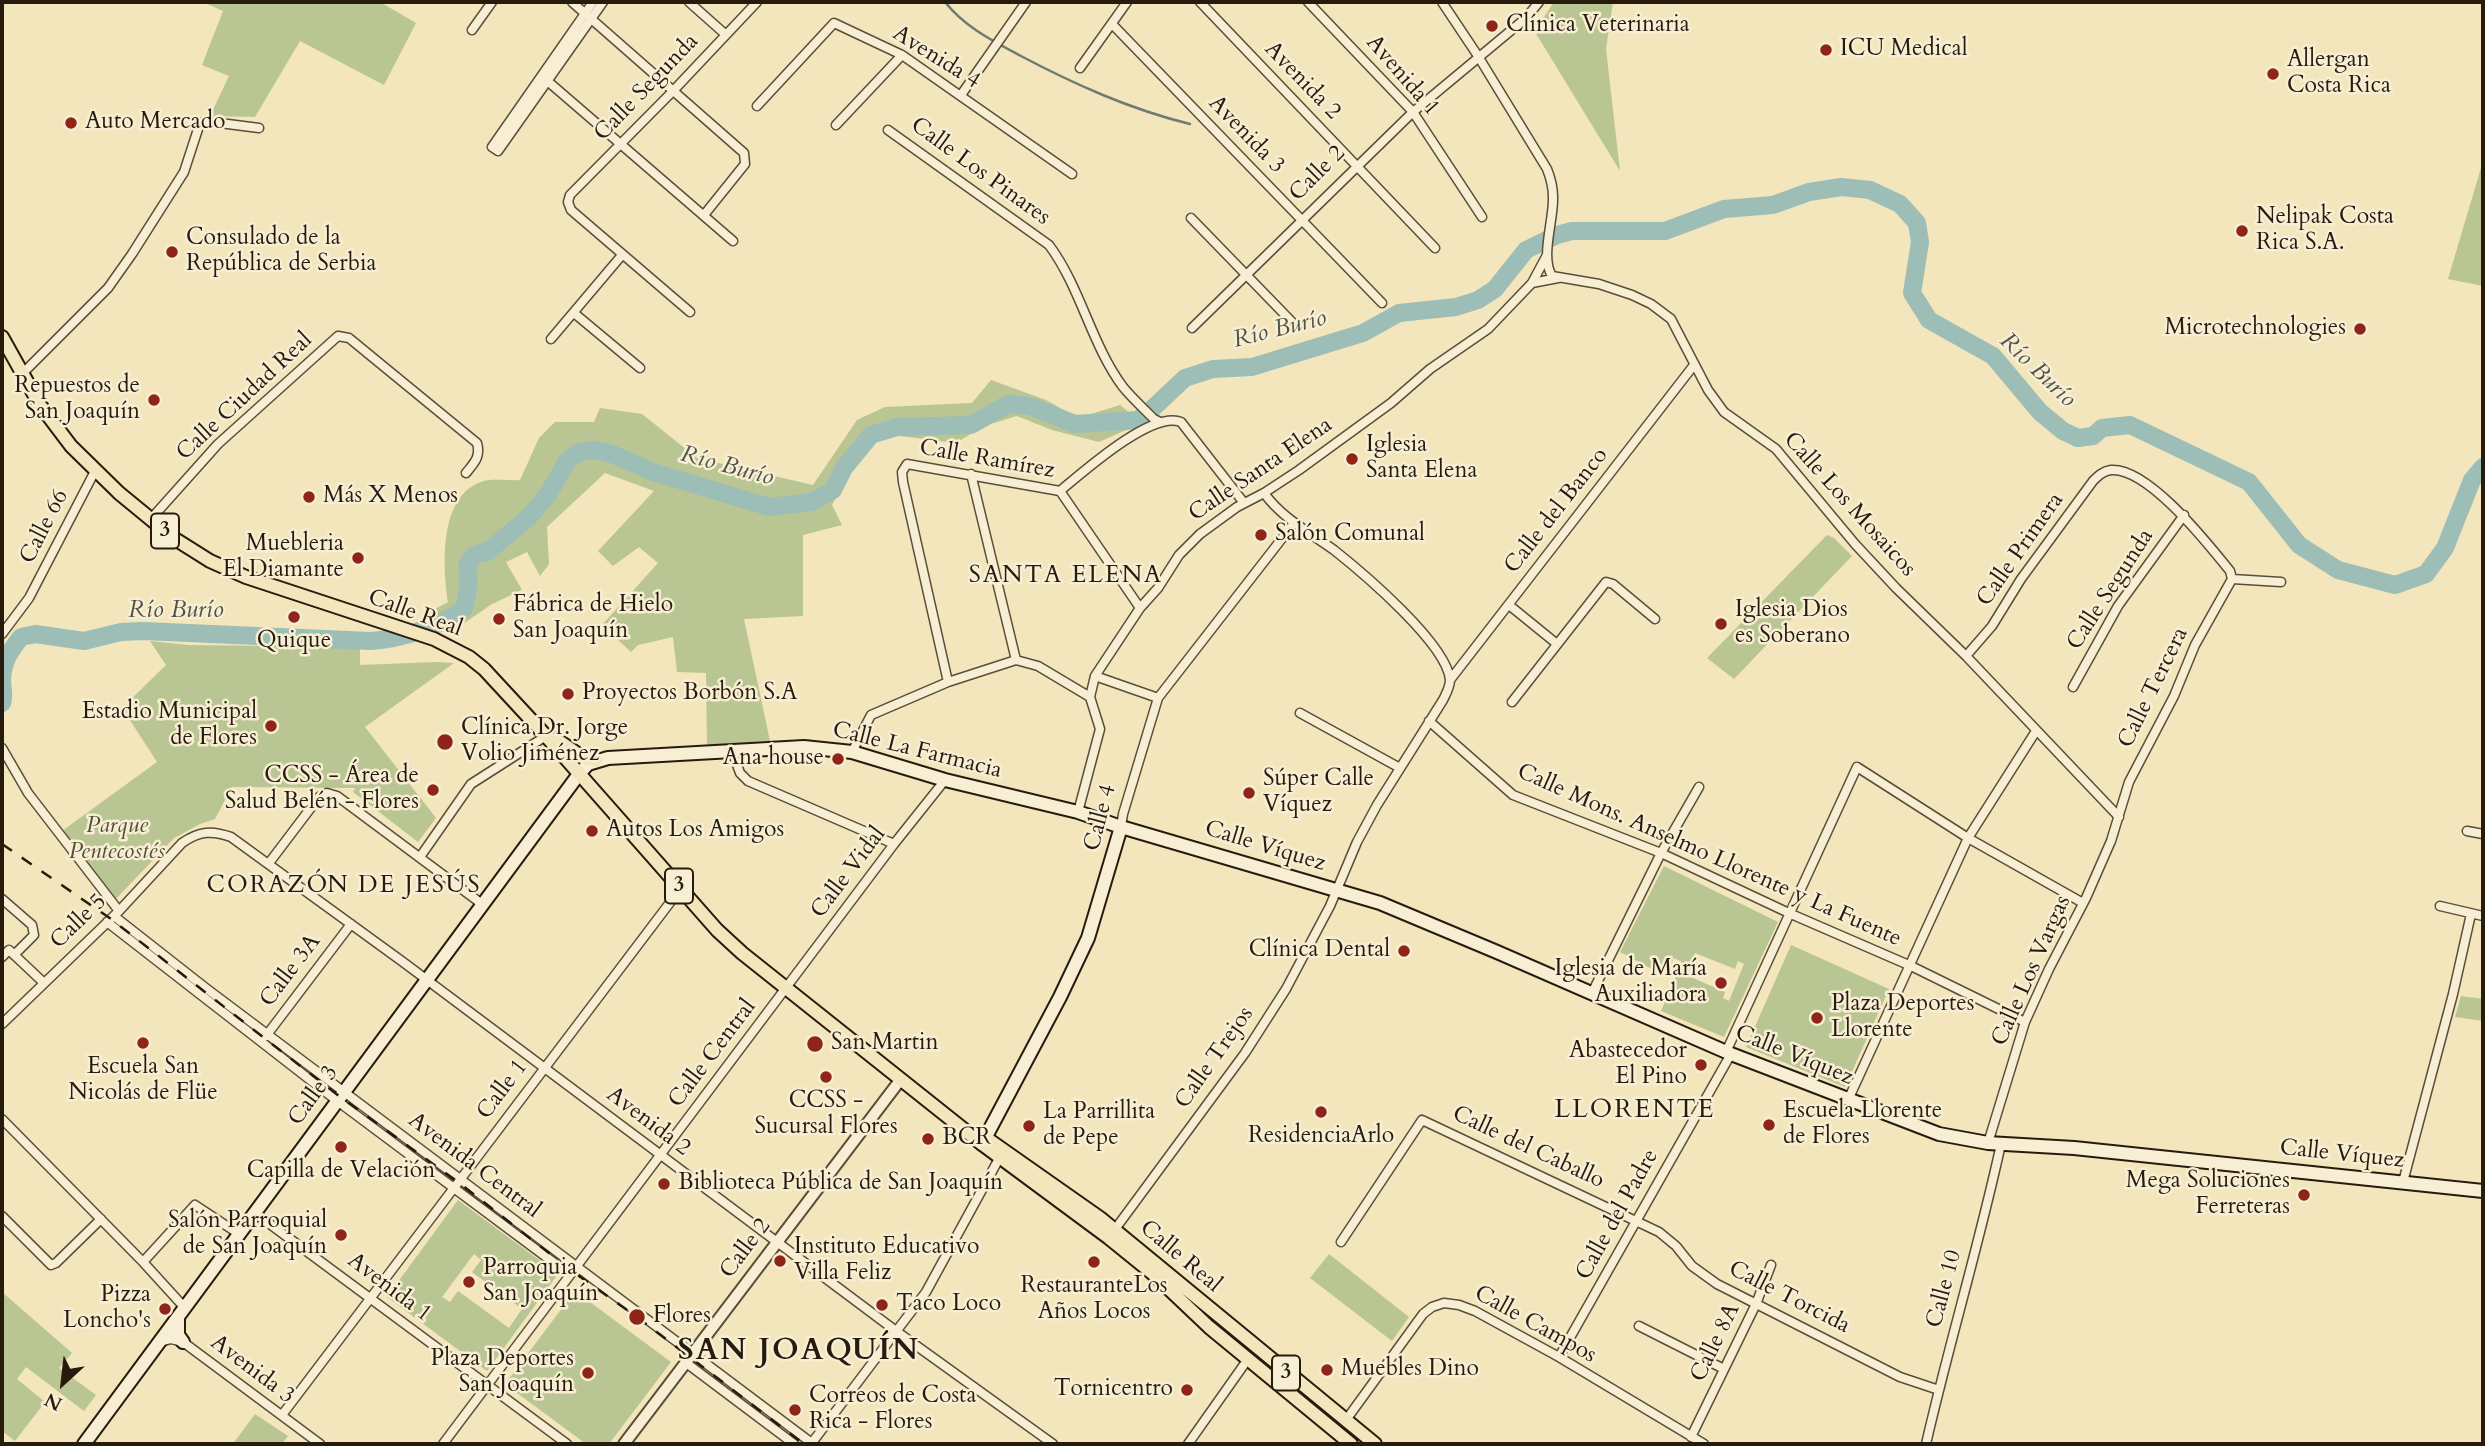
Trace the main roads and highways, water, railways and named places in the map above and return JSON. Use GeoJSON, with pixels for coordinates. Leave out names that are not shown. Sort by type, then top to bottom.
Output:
{"type":"FeatureCollection","features":[{"type":"Feature","properties":{"kind":"main road","name":"Calle Real"},"geometry":{"type":"LineString","coordinates":[[2,337],[21,375],[53,424],[96,471],[150,520],[193,551],[246,577],[434,639],[459,651],[484,669],[717,930],[786,990],[948,1116],[1112,1234],[1210,1309],[1375,1444]]}},
{"type":"Feature","properties":{"kind":"main road"},"geometry":{"type":"LineString","coordinates":[[546,736],[554,738],[582,757],[597,760]]}},
{"type":"Feature","properties":{"kind":"main road","name":"Calle La Farmacia"},"geometry":{"type":"LineString","coordinates":[[597,760],[804,747],[852,752],[946,780],[1078,812],[1121,827]]}},
{"type":"Feature","properties":{"kind":"main road"},"geometry":{"type":"LineString","coordinates":[[579,774],[588,764],[597,760]]}},
{"type":"Feature","properties":{"kind":"main road","name":"Calle 3"},"geometry":{"type":"LineString","coordinates":[[84,1444],[579,774]]}},
{"type":"Feature","properties":{"kind":"main road","name":"Calle Víquez"},"geometry":{"type":"LineString","coordinates":[[1121,827],[1407,913],[1728,1053],[1939,1135],[1994,1143],[2074,1148],[2483,1191]]}},
{"type":"Feature","properties":{"kind":"main road","name":"Calle 4"},"geometry":{"type":"LineString","coordinates":[[984,1141],[1088,938],[1121,827]]}},
{"type":"Feature","properties":{"kind":"main road","name":"Calle Real"},"geometry":{"type":"LineString","coordinates":[[1112,1234],[1248,1359],[1351,1444]]}},
{"type":"Feature","properties":{"kind":"main road"},"geometry":{"type":"LineString","coordinates":[[1210,1309],[1222,1328],[1244,1347],[1248,1359],[1258,1359],[1285,1372]]}},
{"type":"Feature","properties":{"kind":"main road"},"geometry":{"type":"LineString","coordinates":[[182,1310],[177,1327],[183,1342]]}},
{"type":"Feature","properties":{"kind":"main road"},"geometry":{"type":"LineString","coordinates":[[1294,1396],[1338,1422],[1346,1420],[1347,1429],[1362,1444]]}},
{"type":"Feature","properties":{"kind":"waterway"},"geometry":{"type":"LineString","coordinates":[[945,2],[961,19],[979,32],[1040,66],[1124,103],[1190,124]]}},
{"type":"Feature","properties":{"kind":"waterway","name":"Río Burío"},"geometry":{"type":"LineString","coordinates":[[2,703],[2,679],[8,656],[21,637],[35,634],[84,641],[121,632],[143,631],[371,641],[407,635],[444,621],[464,608],[468,586],[467,565],[471,559],[477,554],[487,552],[529,517],[549,493],[567,461],[579,452],[595,450],[612,454],[653,472],[769,507],[812,502],[833,490],[844,468],[871,435],[897,427],[971,425],[1008,404],[1030,406],[1075,424],[1138,420],[1185,378],[1213,369],[1252,367],[1363,333],[1399,313],[1456,307],[1478,300],[1495,289],[1526,250],[1557,235],[1572,231],[1665,231],[1724,209],[1773,205],[1809,192],[1841,187],[1870,190],[1900,204],[1917,223],[1920,242],[1912,293],[1929,320],[1993,356],[2040,412],[2063,431],[2078,438],[2093,436],[2102,428],[2130,425],[2249,482],[2299,545],[2338,570],[2395,585],[2426,574],[2445,548],[2472,480],[2483,467]]}},
{"type":"Feature","properties":{"kind":"railway"},"geometry":{"type":"LineString","coordinates":[[2,844],[111,919],[339,1096],[458,1182],[572,1271],[804,1444]]}},
{"type":"Feature","properties":{"kind":"place","name":"Clínica Veterinaria"},"geometry":{"type":"Point","coordinates":[1492,26]}},
{"type":"Feature","properties":{"kind":"place","name":"ICU Medical"},"geometry":{"type":"Point","coordinates":[1826,50]}},
{"type":"Feature","properties":{"kind":"place","name":"Allergan Costa Rica"},"geometry":{"type":"Point","coordinates":[2273,74]}},
{"type":"Feature","properties":{"kind":"place","name":"Auto Mercado"},"geometry":{"type":"Point","coordinates":[71,123]}},
{"type":"Feature","properties":{"kind":"place","name":"Nelipak Costa Rica S.A."},"geometry":{"type":"Point","coordinates":[2242,231]}},
{"type":"Feature","properties":{"kind":"place","name":"Consulado de la República de Serbia"},"geometry":{"type":"Point","coordinates":[172,252]}},
{"type":"Feature","properties":{"kind":"place","name":"Microtechnologies"},"geometry":{"type":"Point","coordinates":[2360,329]}},
{"type":"Feature","properties":{"kind":"place","name":"Repuestos de San Joaquín"},"geometry":{"type":"Point","coordinates":[154,400]}},
{"type":"Feature","properties":{"kind":"place","name":"Iglesia Santa Elena"},"geometry":{"type":"Point","coordinates":[1352,459]}},
{"type":"Feature","properties":{"kind":"place","name":"Más X Menos"},"geometry":{"type":"Point","coordinates":[309,497]}},
{"type":"Feature","properties":{"kind":"place","name":"Salón Comunal"},"geometry":{"type":"Point","coordinates":[1261,535]}},
{"type":"Feature","properties":{"kind":"place","name":"Muebleria El Diamante"},"geometry":{"type":"Point","coordinates":[358,558]}},
{"type":"Feature","properties":{"kind":"place","name":"Quique"},"geometry":{"type":"Point","coordinates":[294,617]}},
{"type":"Feature","properties":{"kind":"place","name":"Fábrica de Hielo San Joaquín"},"geometry":{"type":"Point","coordinates":[499,619]}},
{"type":"Feature","properties":{"kind":"place","name":"Iglesia Dios es Soberano"},"geometry":{"type":"Point","coordinates":[1721,624]}},
{"type":"Feature","properties":{"kind":"place","name":"Proyectos Borbón S.A"},"geometry":{"type":"Point","coordinates":[568,694]}},
{"type":"Feature","properties":{"kind":"place","name":"Estadio Municipal de Flores"},"geometry":{"type":"Point","coordinates":[271,726]}},
{"type":"Feature","properties":{"kind":"place","name":"Clínica Dr. Jorge Volio Jiménez"},"geometry":{"type":"Point","coordinates":[445,742]}},
{"type":"Feature","properties":{"kind":"place","name":"Ana house"},"geometry":{"type":"Point","coordinates":[838,759]}},
{"type":"Feature","properties":{"kind":"place","name":"CCSS - Área de Salud Belén - Flores"},"geometry":{"type":"Point","coordinates":[433,790]}},
{"type":"Feature","properties":{"kind":"place","name":"Súper Calle Víquez"},"geometry":{"type":"Point","coordinates":[1249,793]}},
{"type":"Feature","properties":{"kind":"place","name":"Autos Los Amigos"},"geometry":{"type":"Point","coordinates":[592,831]}},
{"type":"Feature","properties":{"kind":"place","name":"Clínica Dental"},"geometry":{"type":"Point","coordinates":[1404,951]}},
{"type":"Feature","properties":{"kind":"place","name":"Iglesia de María Auxiliadora"},"geometry":{"type":"Point","coordinates":[1721,983]}},
{"type":"Feature","properties":{"kind":"place","name":"Plaza Deportes Llorente"},"geometry":{"type":"Point","coordinates":[1817,1018]}},
{"type":"Feature","properties":{"kind":"place","name":"Escuela San Nicolás de Flüe"},"geometry":{"type":"Point","coordinates":[143,1043]}},
{"type":"Feature","properties":{"kind":"place","name":"San Martin"},"geometry":{"type":"Point","coordinates":[815,1044]}},
{"type":"Feature","properties":{"kind":"place","name":"Abastecedor El Pino"},"geometry":{"type":"Point","coordinates":[1701,1065]}},
{"type":"Feature","properties":{"kind":"place","name":"CCSS - Sucursal Flores"},"geometry":{"type":"Point","coordinates":[826,1077]}},
{"type":"Feature","properties":{"kind":"place","name":"ResidenciaArlo"},"geometry":{"type":"Point","coordinates":[1321,1112]}},
{"type":"Feature","properties":{"kind":"place","name":"Escuela Llorente de Flores"},"geometry":{"type":"Point","coordinates":[1769,1125]}},
{"type":"Feature","properties":{"kind":"place","name":"La Parrillita de Pepe"},"geometry":{"type":"Point","coordinates":[1029,1126]}},
{"type":"Feature","properties":{"kind":"place","name":"BCR"},"geometry":{"type":"Point","coordinates":[928,1139]}},
{"type":"Feature","properties":{"kind":"place","name":"Capilla de Velación"},"geometry":{"type":"Point","coordinates":[341,1147]}},
{"type":"Feature","properties":{"kind":"place","name":"Biblioteca Pública de San Joaquín"},"geometry":{"type":"Point","coordinates":[664,1184]}},
{"type":"Feature","properties":{"kind":"place","name":"Mega Soluciones Ferreteras"},"geometry":{"type":"Point","coordinates":[2304,1195]}},
{"type":"Feature","properties":{"kind":"place","name":"Salón Parroquial de San Joaquín"},"geometry":{"type":"Point","coordinates":[341,1235]}},
{"type":"Feature","properties":{"kind":"place","name":"Instituto Educativo Villa Feliz"},"geometry":{"type":"Point","coordinates":[780,1261]}},
{"type":"Feature","properties":{"kind":"place","name":"RestauranteLos Años Locos"},"geometry":{"type":"Point","coordinates":[1094,1262]}},
{"type":"Feature","properties":{"kind":"place","name":"Parroquia San Joaquín"},"geometry":{"type":"Point","coordinates":[469,1282]}},
{"type":"Feature","properties":{"kind":"place","name":"Taco Loco"},"geometry":{"type":"Point","coordinates":[882,1305]}},
{"type":"Feature","properties":{"kind":"place","name":"Pizza Loncho's"},"geometry":{"type":"Point","coordinates":[165,1309]}},
{"type":"Feature","properties":{"kind":"place","name":"Flores"},"geometry":{"type":"Point","coordinates":[637,1317]}},
{"type":"Feature","properties":{"kind":"place","name":"Muebles Dino"},"geometry":{"type":"Point","coordinates":[1327,1370]}},
{"type":"Feature","properties":{"kind":"place","name":"Plaza Deportes San Joaquín"},"geometry":{"type":"Point","coordinates":[588,1373]}},
{"type":"Feature","properties":{"kind":"place","name":"Tornicentro"},"geometry":{"type":"Point","coordinates":[1187,1390]}},
{"type":"Feature","properties":{"kind":"place","name":"Correos de Costa Rica - Flores"},"geometry":{"type":"Point","coordinates":[795,1410]}},
{"type":"Feature","properties":{"kind":"district","name":"SANTA ELENA"},"geometry":{"type":"Point","coordinates":[1066,576]}},
{"type":"Feature","properties":{"kind":"district","name":"CORAZÓN DE JESÚS"},"geometry":{"type":"Point","coordinates":[344,886]}},
{"type":"Feature","properties":{"kind":"district","name":"LLORENTE"},"geometry":{"type":"Point","coordinates":[1635,1111]}},
{"type":"Feature","properties":{"kind":"district","name":"SAN JOAQUÍN"},"geometry":{"type":"Point","coordinates":[799,1352]}},
{"type":"Feature","properties":{"kind":"park label","name":"Parque Pentecostés"},"geometry":{"type":"Point","coordinates":[117,840]}}]}
